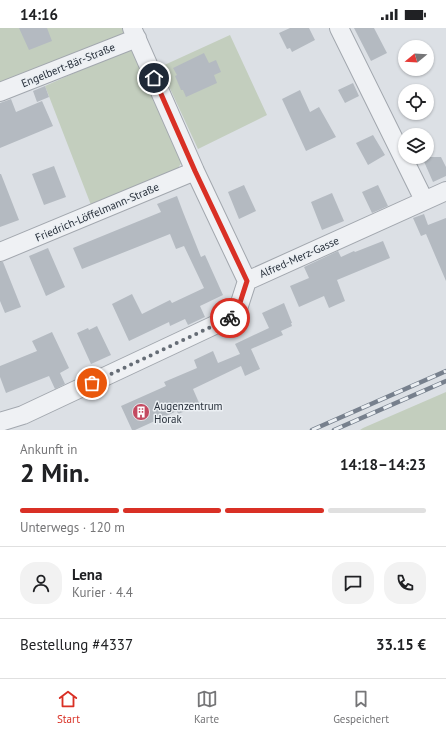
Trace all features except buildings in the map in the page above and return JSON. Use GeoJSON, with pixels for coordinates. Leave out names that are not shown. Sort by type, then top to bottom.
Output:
{"type":"FeatureCollection","features":[{"type":"Feature","properties":{"kind":"street"},"geometry":{"type":"LineString","coordinates":[[339,28],[424,200]]}},
{"type":"Feature","properties":{"kind":"street"},"geometry":{"type":"LineString","coordinates":[[134,33],[195,171],[247,281]]}},
{"type":"Feature","properties":{"kind":"street","name":"Engelbert-Bär-Straße"},"geometry":{"type":"LineString","coordinates":[[0,92],[134,33]]}},
{"type":"Feature","properties":{"kind":"street","name":"Friedrich-Löffelmann-Straße"},"geometry":{"type":"LineString","coordinates":[[0,252],[195,171]]}},
{"type":"Feature","properties":{"kind":"street","name":"Alfred-Merz-Gasse"},"geometry":{"type":"LineString","coordinates":[[0,422],[23,415],[236,315],[247,281],[446,191]]}},
{"type":"Feature","properties":{"kind":"green space"},"geometry":{"type":"Polygon","coordinates":[[[0,28],[123,28],[126,35],[0,84],[0,28]]]}},
{"type":"Feature","properties":{"kind":"green space"},"geometry":{"type":"Polygon","coordinates":[[[230,35],[267,115],[198,149],[160,67],[230,35]]]}},
{"type":"Feature","properties":{"kind":"green space"},"geometry":{"type":"Polygon","coordinates":[[[128,49],[133,52],[183,160],[177,170],[91,205],[45,86],[128,49]]]}},
{"type":"Feature","properties":{"kind":"green space"},"geometry":{"type":"Polygon","coordinates":[[[446,392],[446,430],[360,430],[363,428],[446,392]]]}},
{"type":"Feature","properties":{"kind":"railway"},"geometry":{"type":"LineString","coordinates":[[312,430],[446,371]]}},
{"type":"Feature","properties":{"kind":"railway"},"geometry":{"type":"LineString","coordinates":[[334,430],[446,381]]}},
{"type":"Feature","properties":{"kind":"way so far"},"geometry":{"type":"LineString","coordinates":[[92,383],[230,318]]}},
{"type":"Feature","properties":{"kind":"place","name":"Augenzentrum Horak"},"geometry":{"type":"Point","coordinates":[141,412]}},
{"type":"Feature","properties":{"kind":"route"},"geometry":{"type":"LineString","coordinates":[[154,78],[195,171],[247,281],[236,315],[230,318]]}}]}
